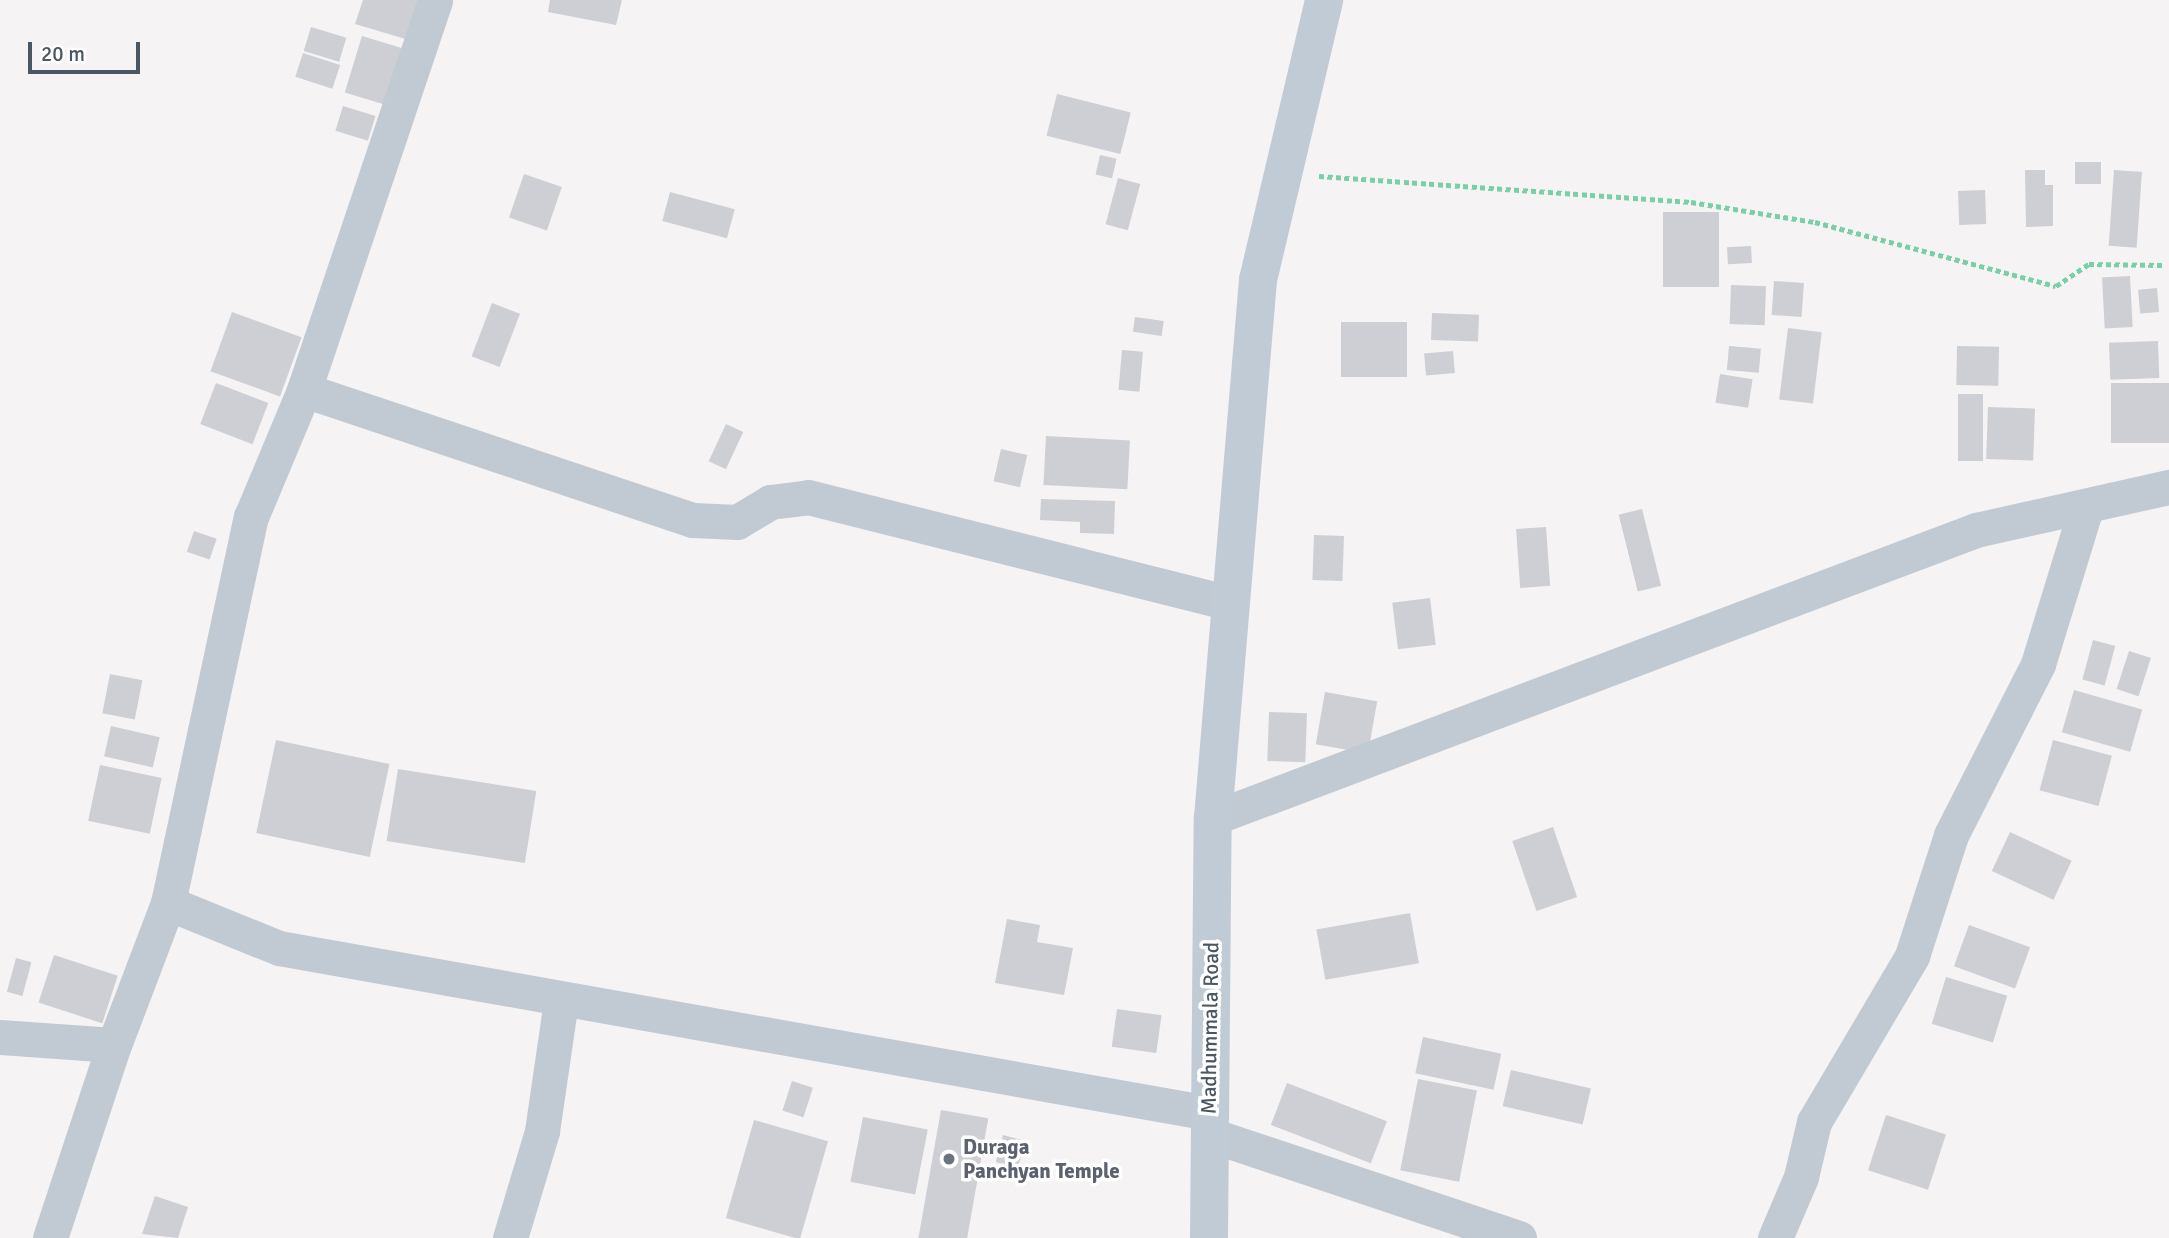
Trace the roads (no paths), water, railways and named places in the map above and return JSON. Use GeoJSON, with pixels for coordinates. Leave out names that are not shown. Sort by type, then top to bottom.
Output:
{"type":"FeatureCollection","features":[{"type":"Feature","properties":{"kind":"street"},"geometry":{"type":"LineString","coordinates":[[50,1238],[114,1045],[168,904],[251,517],[304,390],[435,0]]}},
{"type":"Feature","properties":{"kind":"street","name":"Madhummala Road"},"geometry":{"type":"LineString","coordinates":[[1209,1238],[1213,818],[1258,280],[1287,174],[1324,0]]}},
{"type":"Feature","properties":{"kind":"street"},"geometry":{"type":"LineString","coordinates":[[304,390],[693,520],[737,522],[770,502],[808,497],[1231,603]]}},
{"type":"Feature","properties":{"kind":"street"},"geometry":{"type":"LineString","coordinates":[[1213,818],[1976,530],[2086,508],[2169,486]]}},
{"type":"Feature","properties":{"kind":"street"},"geometry":{"type":"LineString","coordinates":[[1775,1238],[1801,1177],[1814,1122],[1912,956],[1951,835],[2038,664],[2086,508]]}},
{"type":"Feature","properties":{"kind":"street"},"geometry":{"type":"LineString","coordinates":[[168,904],[279,948],[1209,1123],[1519,1238]]}},
{"type":"Feature","properties":{"kind":"street"},"geometry":{"type":"LineString","coordinates":[[510,1238],[542,1131],[561,1000]]}},
{"type":"Feature","properties":{"kind":"street"},"geometry":{"type":"LineString","coordinates":[[0,1037],[114,1045]]}},
{"type":"Feature","properties":{"kind":"place","name":"Duraga Panchyan Temple"},"geometry":{"type":"Point","coordinates":[949,1159]}}]}
